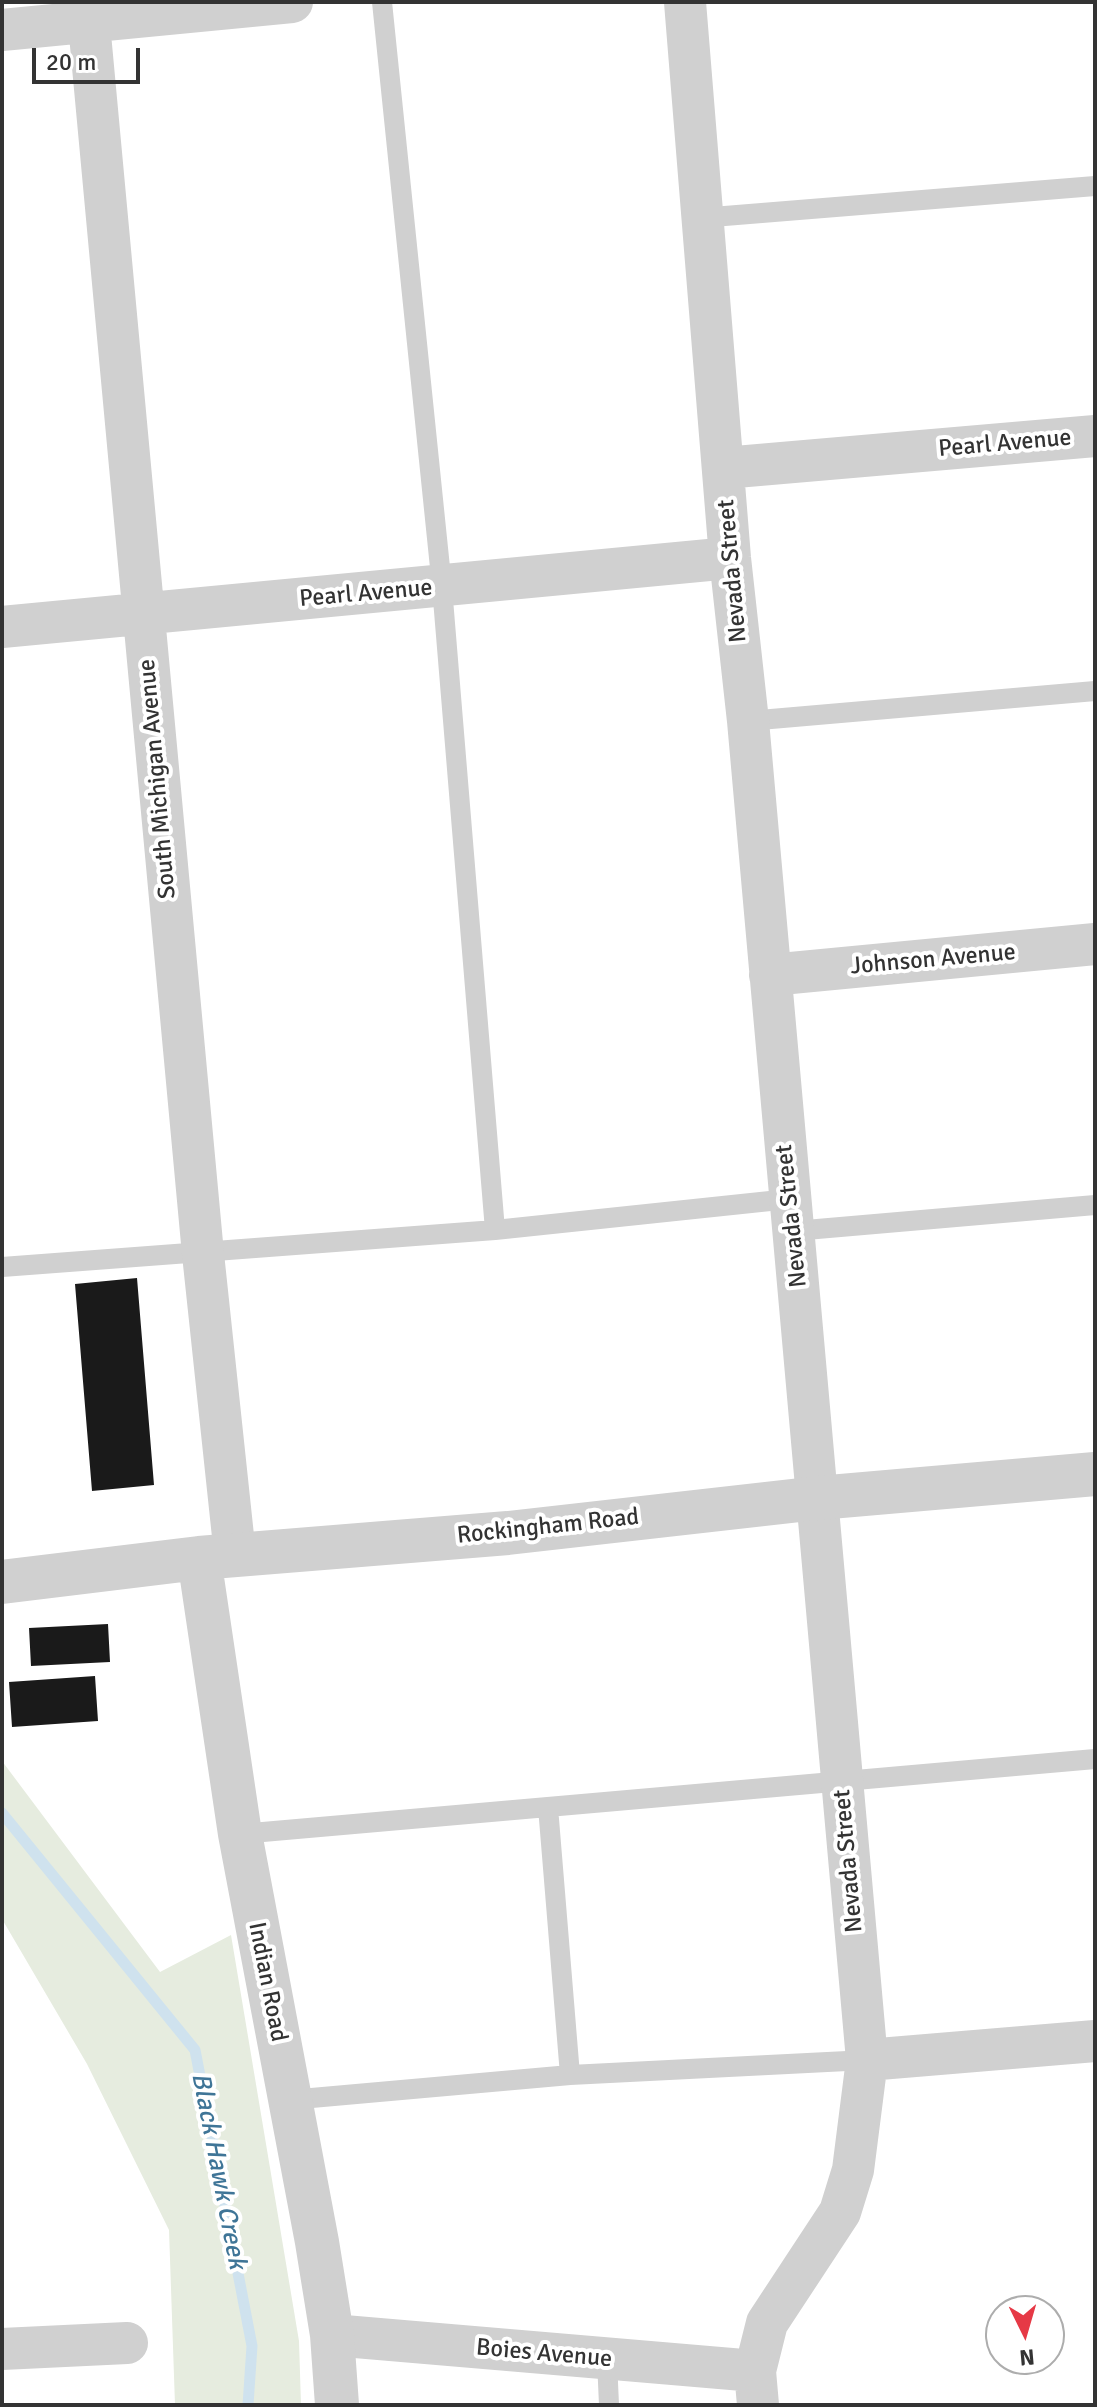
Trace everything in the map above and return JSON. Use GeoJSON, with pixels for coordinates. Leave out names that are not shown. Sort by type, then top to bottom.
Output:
{"type":"FeatureCollection","features":[{"type":"Feature","properties":{"kind":"street"},"geometry":{"type":"LineString","coordinates":[[2,30],[88,12],[292,2]]}},
{"type":"Feature","properties":{"kind":"street","name":"Nevada Street"},"geometry":{"type":"LineString","coordinates":[[685,2],[700,218],[730,558],[748,721],[867,2060],[853,2170],[840,2212],[767,2323],[757,2388]]}},
{"type":"Feature","properties":{"kind":"street","name":"South Michigan Avenue"},"geometry":{"type":"LineString","coordinates":[[88,12],[203,1254],[217,1556]]}},
{"type":"Feature","properties":{"kind":"street","name":"Pearl Avenue"},"geometry":{"type":"LineString","coordinates":[[724,468],[1095,436]]}},
{"type":"Feature","properties":{"kind":"street","name":"Pearl Avenue"},"geometry":{"type":"LineString","coordinates":[[2,627],[730,558]]}},
{"type":"Feature","properties":{"kind":"street","name":"Johnson Avenue"},"geometry":{"type":"LineString","coordinates":[[770,975],[1095,944]]}},
{"type":"Feature","properties":{"kind":"street","name":"Rockingham Road"},"geometry":{"type":"LineString","coordinates":[[2,1582],[217,1556],[508,1533],[818,1498],[1095,1474]]}},
{"type":"Feature","properties":{"kind":"street","name":"Indian Road"},"geometry":{"type":"LineString","coordinates":[[217,1556],[240,1834],[332,2335],[337,2405]]}},
{"type":"Feature","properties":{"kind":"street"},"geometry":{"type":"LineString","coordinates":[[867,2060],[1095,2041]]}},
{"type":"Feature","properties":{"kind":"street","name":"Boies Avenue"},"geometry":{"type":"LineString","coordinates":[[332,2335],[607,2360],[757,2388]]}},
{"type":"Feature","properties":{"kind":"street"},"geometry":{"type":"LineString","coordinates":[[2,2349],[127,2343]]}},
{"type":"Feature","properties":{"kind":"lane"},"geometry":{"type":"LineString","coordinates":[[382,2],[442,587],[495,1230]]}},
{"type":"Feature","properties":{"kind":"lane"},"geometry":{"type":"LineString","coordinates":[[700,218],[1095,186]]}},
{"type":"Feature","properties":{"kind":"lane"},"geometry":{"type":"LineString","coordinates":[[748,721],[1095,691]]}},
{"type":"Feature","properties":{"kind":"lane"},"geometry":{"type":"LineString","coordinates":[[2,1267],[495,1230],[792,1215],[1095,1205]]}},
{"type":"Feature","properties":{"kind":"lane"},"geometry":{"type":"LineString","coordinates":[[240,1834],[1095,1759]]}},
{"type":"Feature","properties":{"kind":"lane"},"geometry":{"type":"LineString","coordinates":[[548,1807],[570,2075]]}},
{"type":"Feature","properties":{"kind":"lane"},"geometry":{"type":"LineString","coordinates":[[289,2100],[570,2075],[867,2060]]}},
{"type":"Feature","properties":{"kind":"lane"},"geometry":{"type":"LineString","coordinates":[[607,2360],[609,2405]]}},
{"type":"Feature","properties":{"kind":"shaded area"},"geometry":{"type":"Polygon","coordinates":[[[2,1761],[160,1972],[231,1935],[299,2341],[301,2405],[175,2405],[169,2230],[87,2064],[2,1919],[2,1761]]]}},
{"type":"Feature","properties":{"kind":"building"},"geometry":{"type":"Polygon","coordinates":[[[137,1278],[154,1485],[92,1491],[75,1284],[137,1278]]]}},
{"type":"Feature","properties":{"kind":"building"},"geometry":{"type":"Polygon","coordinates":[[[108,1624],[110,1662],[31,1666],[29,1628],[108,1624]]]}},
{"type":"Feature","properties":{"kind":"building"},"geometry":{"type":"Polygon","coordinates":[[[95,1676],[98,1721],[12,1727],[9,1682],[95,1676]]]}},
{"type":"Feature","properties":{"kind":"waterway","name":"Black Hawk Creek"},"geometry":{"type":"LineString","coordinates":[[2,1813],[195,2050],[252,2346],[248,2405]]}}]}
